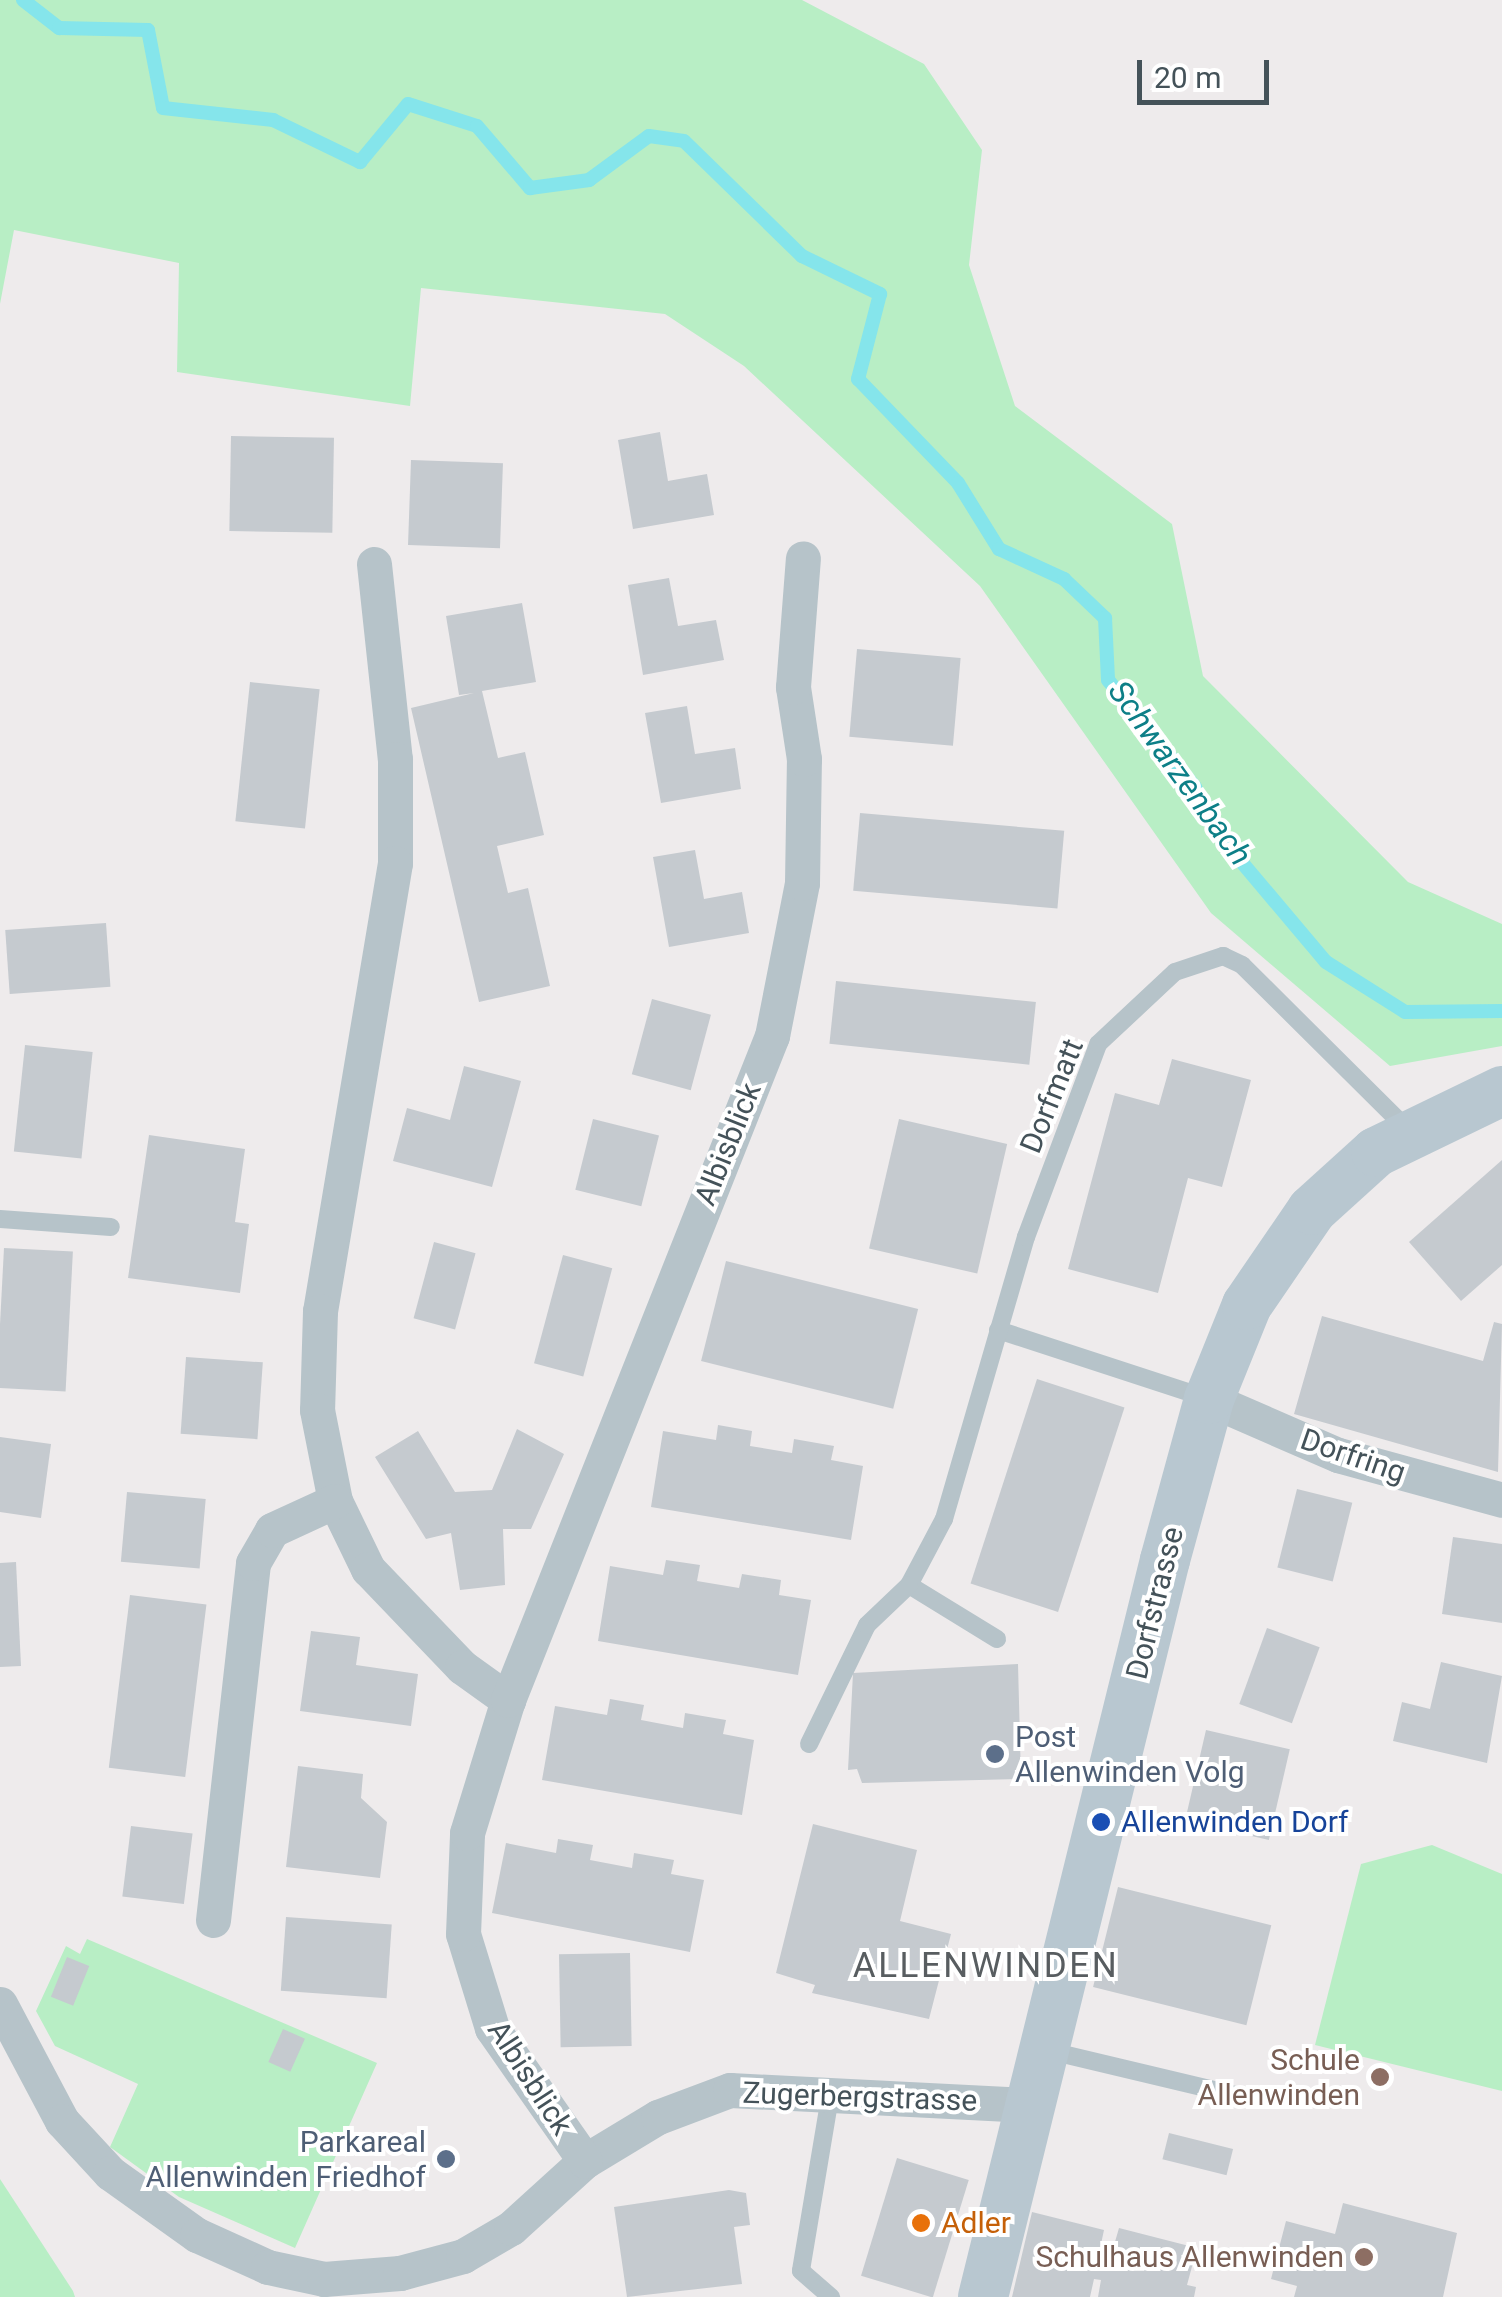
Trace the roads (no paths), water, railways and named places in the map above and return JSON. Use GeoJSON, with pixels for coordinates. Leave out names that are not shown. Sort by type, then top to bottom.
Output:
{"type":"FeatureCollection","features":[{"type":"Feature","properties":{"kind":"street","name":"Albisblick"},"geometry":{"type":"LineString","coordinates":[[584,2161],[492,2028],[463,1934],[467,1833],[508,1700],[772,1036],[802,883],[804,760],[793,687],[803,558]]}},
{"type":"Feature","properties":{"kind":"street"},"geometry":{"type":"LineString","coordinates":[[374,564],[395,759],[396,863],[320,1311],[316,1410],[335,1501],[368,1569],[462,1667],[508,1700]]}},
{"type":"Feature","properties":{"kind":"street","name":"Dorfstrasse"},"geometry":{"type":"LineString","coordinates":[[983,2297],[1041,2049],[1209,1398],[1270,1266],[1312,1210],[1410,1132],[1502,1091]]}},
{"type":"Feature","properties":{"kind":"street","name":"Dorfring"},"geometry":{"type":"LineString","coordinates":[[1209,1398],[1338,1455],[1502,1500]]}},
{"type":"Feature","properties":{"kind":"street"},"geometry":{"type":"LineString","coordinates":[[213,1920],[253,1562],[272,1530],[335,1501]]}},
{"type":"Feature","properties":{"kind":"street","name":"Zugerbergstrasse"},"geometry":{"type":"LineString","coordinates":[[0,2004],[62,2121],[110,2173],[196,2236],[325,2288],[464,2256],[511,2228],[584,2161],[658,2117],[730,2090],[832,2090],[1028,2105]]}},
{"type":"Feature","properties":{"kind":"lane","name":"Dorfmatt"},"geometry":{"type":"LineString","coordinates":[[809,1744],[867,1625],[909,1584],[944,1519],[998,1330],[1098,1044],[1175,972],[1223,956],[1242,965],[1410,1132]]}},
{"type":"Feature","properties":{"kind":"lane"},"geometry":{"type":"LineString","coordinates":[[0,1219],[111,1228]]}},
{"type":"Feature","properties":{"kind":"lane"},"geometry":{"type":"LineString","coordinates":[[998,1330],[1209,1398]]}},
{"type":"Feature","properties":{"kind":"lane"},"geometry":{"type":"LineString","coordinates":[[909,1584],[996,1639]]}},
{"type":"Feature","properties":{"kind":"lane"},"geometry":{"type":"LineString","coordinates":[[1041,2049],[1256,2100]]}},
{"type":"Feature","properties":{"kind":"lane"},"geometry":{"type":"LineString","coordinates":[[832,2090],[801,2271],[832,2297]]}},
{"type":"Feature","properties":{"kind":"waterway","name":"Schwarzenbach"},"geometry":{"type":"LineString","coordinates":[[23,0],[59,28],[148,30],[163,108],[273,120],[360,162],[408,104],[477,126],[530,188],[589,180],[649,136],[684,141],[802,256],[880,294],[858,379],[958,483],[999,549],[1064,579],[1105,618],[1108,680],[1195,787],[1213,828],[1326,962],[1405,1012],[1502,1011]]}},
{"type":"Feature","properties":{"kind":"place","name":"Post Allenwinden Volg"},"geometry":{"type":"Point","coordinates":[995,1754]}},
{"type":"Feature","properties":{"kind":"place","name":"Allenwinden Dorf"},"geometry":{"type":"Point","coordinates":[1101,1822]}},
{"type":"Feature","properties":{"kind":"place","name":"Schule Allenwinden"},"geometry":{"type":"Point","coordinates":[1380,2077]}},
{"type":"Feature","properties":{"kind":"place","name":"Parkareal Allenwinden Friedhof"},"geometry":{"type":"Point","coordinates":[446,2159]}},
{"type":"Feature","properties":{"kind":"place","name":"Adler"},"geometry":{"type":"Point","coordinates":[921,2223]}},
{"type":"Feature","properties":{"kind":"place","name":"Schulhaus Allenwinden"},"geometry":{"type":"Point","coordinates":[1364,2257]}},
{"type":"Feature","properties":{"kind":"district","name":"ALLENWINDEN"},"geometry":{"type":"Point","coordinates":[986,1966]}}]}
